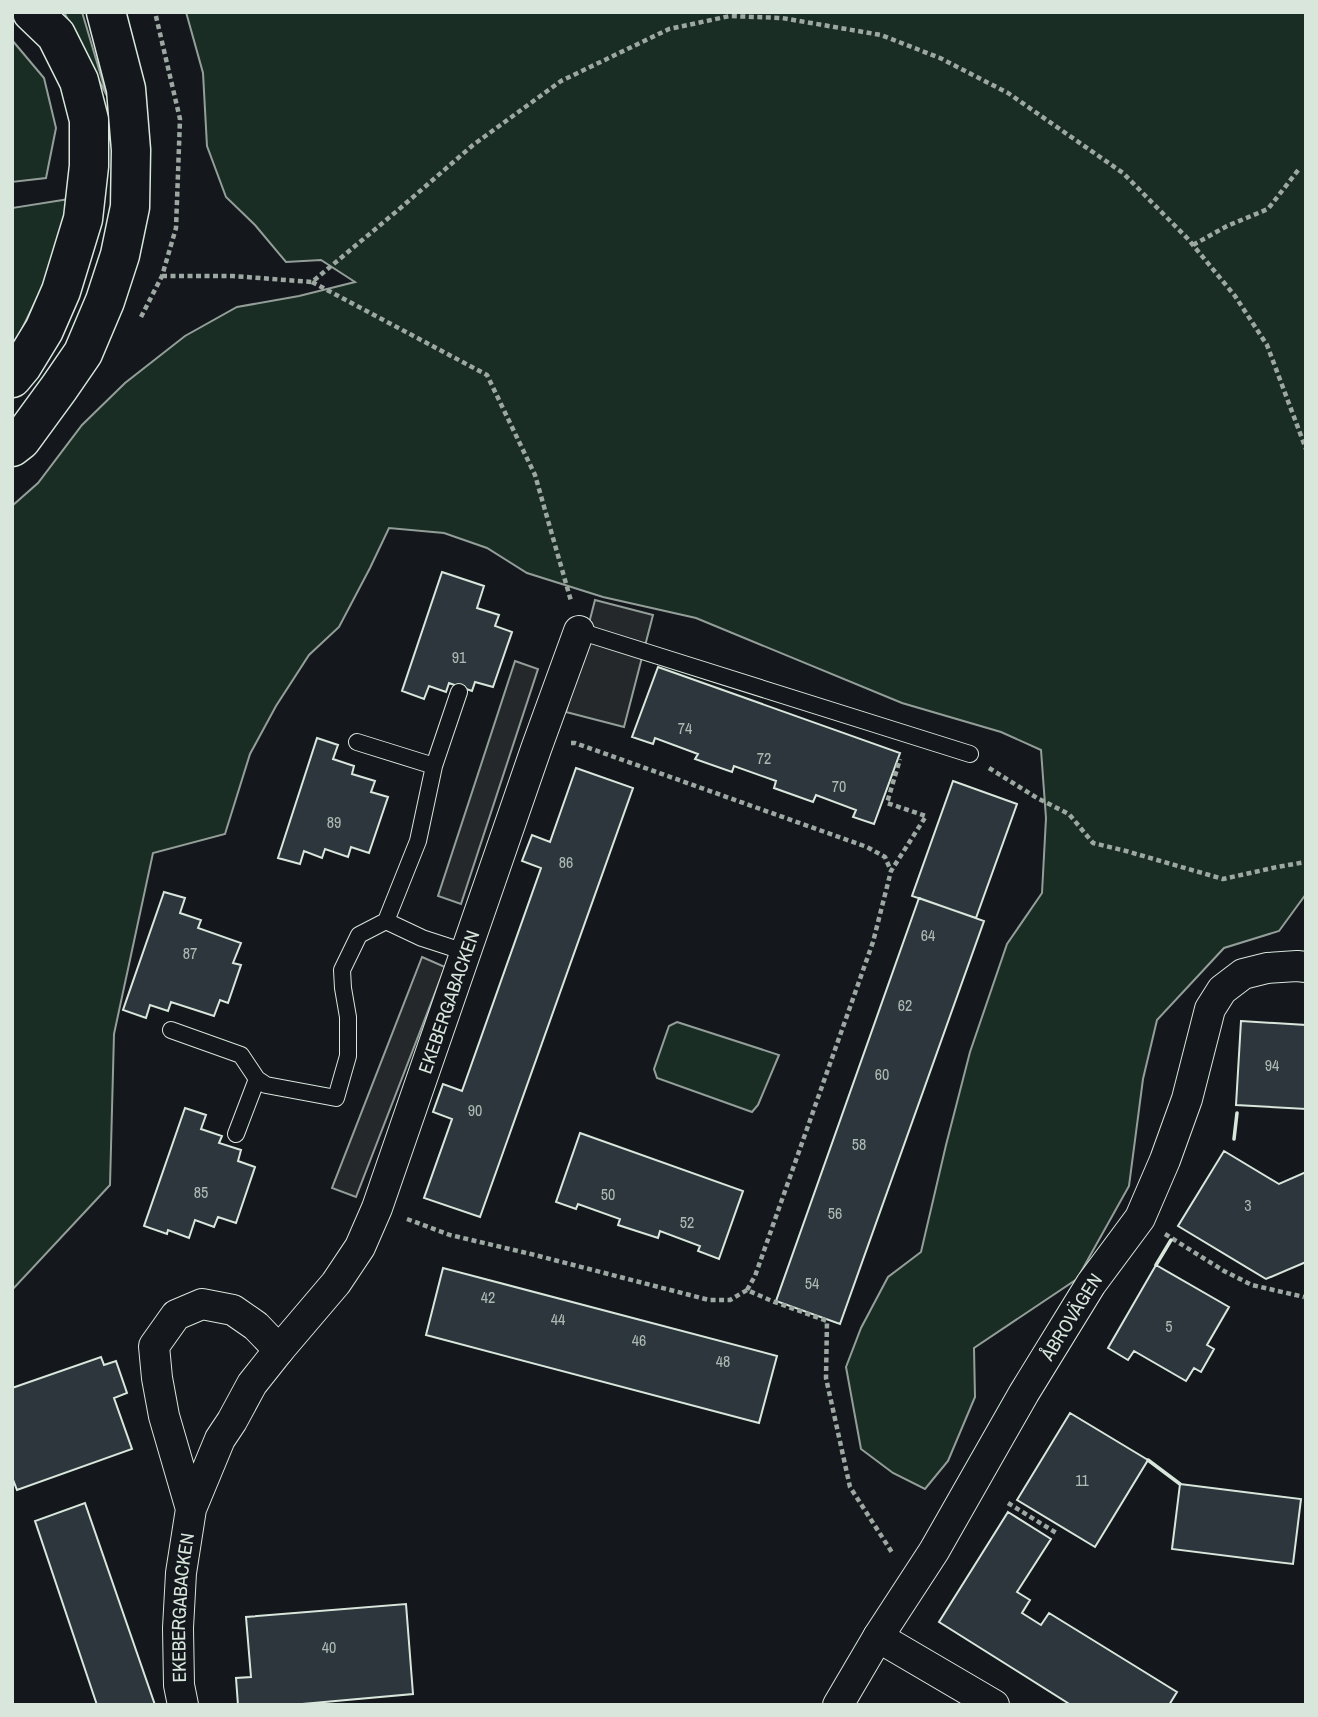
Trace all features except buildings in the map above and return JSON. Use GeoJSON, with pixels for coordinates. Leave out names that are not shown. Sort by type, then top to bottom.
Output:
{"type":"FeatureCollection","features":[{"type":"Feature","properties":{"kind":"highway"},"geometry":{"type":"LineString","coordinates":[[12,378],[44,330],[61,291],[83,219],[89,166],[89,120],[79,81],[56,35],[32,12]]}},
{"type":"Feature","properties":{"kind":"highway"},"geometry":{"type":"LineString","coordinates":[[12,447],[22,440],[83,353],[105,301],[120,255],[130,207],[131,150],[126,89],[106,12]]}},
{"type":"Feature","properties":{"kind":"street","name":"EKEBERGABACKEN"},"geometry":{"type":"LineString","coordinates":[[183,1705],[179,1685],[179,1614],[181,1573],[191,1509],[220,1438],[252,1384],[337,1283],[360,1247],[377,1208],[579,631]]}},
{"type":"Feature","properties":{"kind":"street","name":"ÅBROVÄGEN"},"geometry":{"type":"LineString","coordinates":[[838,1705],[934,1551],[1024,1393],[1091,1284],[1140,1218],[1187,1099],[1210,1009],[1222,990],[1243,974],[1267,968],[1306,967]]}},
{"type":"Feature","properties":{"kind":"street","name":"EKEBERGABACKEN"},"geometry":{"type":"LineString","coordinates":[[191,1509],[164,1416],[154,1346],[176,1315],[202,1304],[233,1310],[256,1326],[279,1350]]}},
{"type":"Feature","properties":{"kind":"street"},"geometry":{"type":"LineString","coordinates":[[878,1637],[994,1705]]}},
{"type":"Feature","properties":{"kind":"lane"},"geometry":{"type":"LineString","coordinates":[[579,631],[970,754]]}},
{"type":"Feature","properties":{"kind":"lane"},"geometry":{"type":"LineString","coordinates":[[171,1030],[241,1055],[257,1079],[266,1084],[337,1098],[348,1056],[348,1017],[342,970],[359,935],[386,921],[418,841],[434,766],[459,692]]}},
{"type":"Feature","properties":{"kind":"lane"},"geometry":{"type":"LineString","coordinates":[[357,742],[434,766]]}},
{"type":"Feature","properties":{"kind":"lane"},"geometry":{"type":"LineString","coordinates":[[386,921],[422,938],[466,952]]}},
{"type":"Feature","properties":{"kind":"lane"},"geometry":{"type":"LineString","coordinates":[[236,1135],[257,1079]]}},
{"type":"Feature","properties":{"kind":"path"},"geometry":{"type":"LineString","coordinates":[[312,282],[473,145],[561,81],[669,29],[730,16],[782,18],[881,35],[940,58],[1008,93],[1123,173],[1193,245],[1235,296],[1267,345],[1306,450]]}},
{"type":"Feature","properties":{"kind":"path"},"geometry":{"type":"LineString","coordinates":[[1193,245],[1227,226],[1268,209],[1300,169]]}},
{"type":"Feature","properties":{"kind":"path"},"geometry":{"type":"LineString","coordinates":[[162,276],[233,276],[312,282],[487,375],[535,475],[579,631]]}},
{"type":"Feature","properties":{"kind":"path"},"geometry":{"type":"LineString","coordinates":[[377,1208],[450,1236],[709,1300],[730,1300],[747,1290],[755,1276],[873,942],[891,871],[926,816],[887,803],[907,734]]}},
{"type":"Feature","properties":{"kind":"path"},"geometry":{"type":"LineString","coordinates":[[536,749],[553,743],[575,743],[867,847],[885,857],[891,871]]}},
{"type":"Feature","properties":{"kind":"path"},"geometry":{"type":"LineString","coordinates":[[970,754],[997,774],[1069,814],[1093,843],[1223,878],[1306,862]]}},
{"type":"Feature","properties":{"kind":"path"},"geometry":{"type":"LineString","coordinates":[[1140,1218],[1224,1271],[1252,1285],[1304,1297]]}},
{"type":"Feature","properties":{"kind":"path"},"geometry":{"type":"LineString","coordinates":[[747,1290],[827,1321],[826,1378],[850,1487],[912,1583]]}},
{"type":"Feature","properties":{"kind":"path"},"geometry":{"type":"LineString","coordinates":[[1008,1503],[1058,1534]]}},
{"type":"Feature","properties":{"kind":"green space"},"geometry":{"type":"Polygon","coordinates":[[[64,12],[82,12],[107,96],[64,12]]]}},
{"type":"Feature","properties":{"kind":"green space"},"geometry":{"type":"Polygon","coordinates":[[[186,12],[1306,12],[1306,894],[1279,931],[1224,948],[1157,1020],[1143,1079],[1129,1186],[1077,1279],[974,1348],[975,1397],[948,1461],[925,1489],[893,1473],[861,1449],[846,1367],[861,1328],[888,1277],[921,1252],[970,1052],[1007,944],[1042,893],[1046,818],[1041,750],[1001,732],[902,703],[696,618],[603,597],[527,573],[487,548],[444,533],[389,528],[339,627],[309,655],[276,706],[250,754],[225,834],[153,853],[114,1034],[110,1185],[12,1290],[12,506],[38,483],[82,425],[125,383],[185,336],[237,307],[355,282],[321,260],[286,262],[255,225],[226,197],[207,146],[203,73],[186,12]]]}},
{"type":"Feature","properties":{"kind":"green space"},"geometry":{"type":"Polygon","coordinates":[[[12,40],[44,78],[56,128],[46,178],[12,182],[12,40]]]}},
{"type":"Feature","properties":{"kind":"green space"},"geometry":{"type":"Polygon","coordinates":[[[69,199],[44,284],[12,349],[12,208],[69,199]]]}},
{"type":"Feature","properties":{"kind":"green space"},"geometry":{"type":"Polygon","coordinates":[[[677,1022],[779,1055],[758,1105],[752,1112],[657,1078],[654,1069],[669,1026],[677,1022]]]}},
{"type":"Feature","properties":{"kind":"shaded area"},"geometry":{"type":"Polygon","coordinates":[[[595,600],[653,615],[624,727],[566,712],[595,600]]]}},
{"type":"Feature","properties":{"kind":"shaded area"},"geometry":{"type":"Polygon","coordinates":[[[515,661],[538,669],[461,904],[438,896],[515,661]]]}},
{"type":"Feature","properties":{"kind":"shaded area"},"geometry":{"type":"Polygon","coordinates":[[[422,957],[445,967],[356,1197],[332,1188],[422,957]]]}},
{"type":"Feature","properties":{"kind":"wall"},"geometry":{"type":"LineString","coordinates":[[1234,1139],[1237,1113]]}},
{"type":"Feature","properties":{"kind":"wall"},"geometry":{"type":"LineString","coordinates":[[1156,1265],[1171,1240]]}},
{"type":"Feature","properties":{"kind":"wall"},"geometry":{"type":"LineString","coordinates":[[1148,1460],[1180,1484]]}}]}
